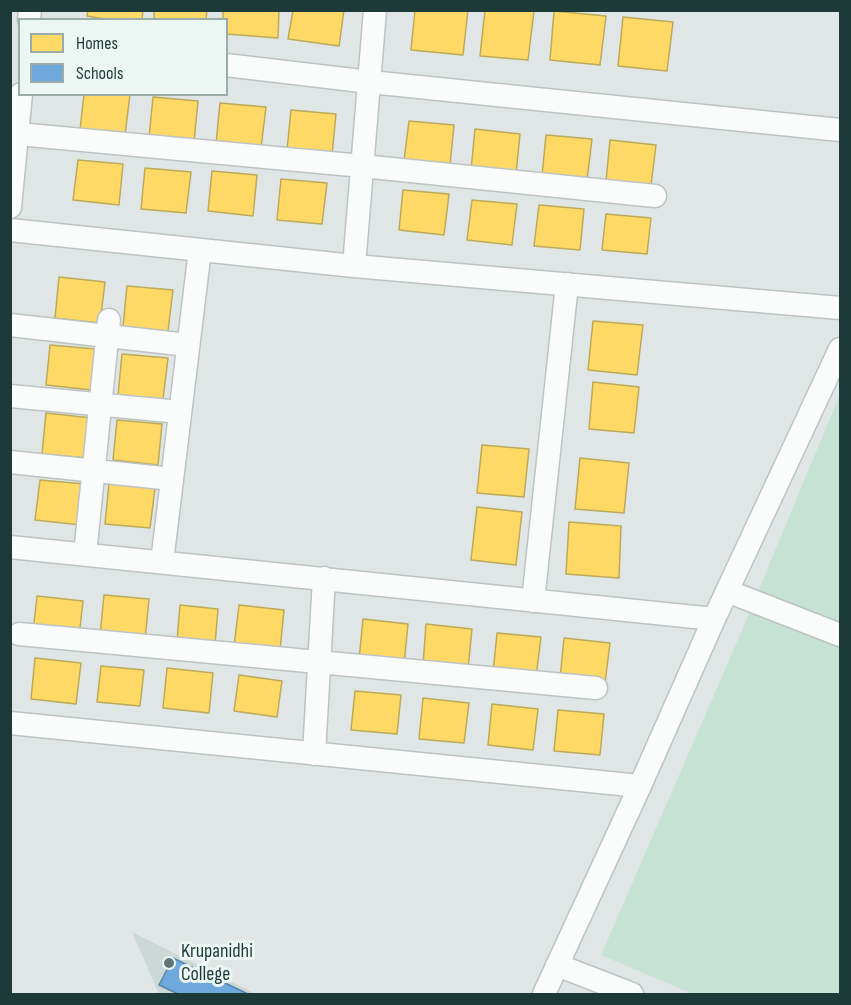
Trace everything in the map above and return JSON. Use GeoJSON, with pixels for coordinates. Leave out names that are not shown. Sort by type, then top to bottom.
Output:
{"type":"FeatureCollection","features":[{"type":"Feature","properties":{"kind":"street"},"geometry":{"type":"LineString","coordinates":[[354,266],[375,10]]}},
{"type":"Feature","properties":{"kind":"street"},"geometry":{"type":"LineString","coordinates":[[228,65],[840,130]]}},
{"type":"Feature","properties":{"kind":"street"},"geometry":{"type":"LineString","coordinates":[[10,207],[21,96]]}},
{"type":"Feature","properties":{"kind":"street"},"geometry":{"type":"LineString","coordinates":[[18,134],[656,196]]}},
{"type":"Feature","properties":{"kind":"street"},"geometry":{"type":"LineString","coordinates":[[10,230],[354,266],[840,308]]}},
{"type":"Feature","properties":{"kind":"street"},"geometry":{"type":"LineString","coordinates":[[162,562],[200,250]]}},
{"type":"Feature","properties":{"kind":"street"},"geometry":{"type":"LineString","coordinates":[[533,601],[567,284]]}},
{"type":"Feature","properties":{"kind":"street"},"geometry":{"type":"LineString","coordinates":[[10,325],[108,328],[188,345]]}},
{"type":"Feature","properties":{"kind":"street"},"geometry":{"type":"LineString","coordinates":[[86,554],[108,328]]}},
{"type":"Feature","properties":{"kind":"street"},"geometry":{"type":"LineString","coordinates":[[544,994],[714,619],[840,349]]}},
{"type":"Feature","properties":{"kind":"street"},"geometry":{"type":"LineString","coordinates":[[10,396],[180,412]]}},
{"type":"Feature","properties":{"kind":"street"},"geometry":{"type":"LineString","coordinates":[[10,462],[172,479]]}},
{"type":"Feature","properties":{"kind":"street"},"geometry":{"type":"LineString","coordinates":[[10,547],[714,619]]}},
{"type":"Feature","properties":{"kind":"street"},"geometry":{"type":"LineString","coordinates":[[314,754],[324,579]]}},
{"type":"Feature","properties":{"kind":"street"},"geometry":{"type":"LineString","coordinates":[[727,591],[840,635]]}},
{"type":"Feature","properties":{"kind":"street"},"geometry":{"type":"LineString","coordinates":[[19,634],[596,688]]}},
{"type":"Feature","properties":{"kind":"street"},"geometry":{"type":"LineString","coordinates":[[10,723],[640,786]]}},
{"type":"Feature","properties":{"kind":"street"},"geometry":{"type":"LineString","coordinates":[[557,965],[632,994]]}},
{"type":"Feature","properties":{"kind":"shaded area","name":"Krupanidhi College"},"geometry":{"type":"Polygon","coordinates":[[[132,932],[256,994],[159,994],[132,932]]]}},
{"type":"Feature","properties":{"kind":"green space"},"geometry":{"type":"Polygon","coordinates":[[[840,394],[840,994],[693,994],[601,955],[743,628],[840,394]]]}},
{"type":"Feature","properties":{"kind":"building: Homes"},"geometry":{"type":"Polygon","coordinates":[[[88,10],[143,10],[142,18],[87,16],[88,10]]]}},
{"type":"Feature","properties":{"kind":"building: Homes"},"geometry":{"type":"Polygon","coordinates":[[[154,10],[207,10],[206,18],[154,18],[154,10]]]}},
{"type":"Feature","properties":{"kind":"building: Homes"},"geometry":{"type":"Polygon","coordinates":[[[223,10],[279,10],[278,38],[228,34],[228,18],[223,18],[223,10]]]}},
{"type":"Feature","properties":{"kind":"building: Homes"},"geometry":{"type":"Polygon","coordinates":[[[293,10],[344,10],[339,46],[288,39],[293,10]]]}},
{"type":"Feature","properties":{"kind":"building: Homes"},"geometry":{"type":"Polygon","coordinates":[[[415,10],[468,10],[463,55],[411,50],[415,10]]]}},
{"type":"Feature","properties":{"kind":"building: Homes"},"geometry":{"type":"Polygon","coordinates":[[[485,10],[534,11],[528,60],[480,56],[485,10]]]}},
{"type":"Feature","properties":{"kind":"building: Homes"},"geometry":{"type":"Polygon","coordinates":[[[554,11],[606,16],[600,65],[550,60],[554,11]]]}},
{"type":"Feature","properties":{"kind":"building: Homes"},"geometry":{"type":"Polygon","coordinates":[[[623,17],[673,22],[667,71],[618,66],[623,17]]]}},
{"type":"Feature","properties":{"kind":"building: Homes"},"geometry":{"type":"Polygon","coordinates":[[[84,96],[130,96],[125,135],[80,130],[84,96]]]}},
{"type":"Feature","properties":{"kind":"building: Homes"},"geometry":{"type":"Polygon","coordinates":[[[153,97],[198,101],[194,142],[149,138],[153,97]]]}},
{"type":"Feature","properties":{"kind":"building: Homes"},"geometry":{"type":"Polygon","coordinates":[[[220,103],[266,107],[261,148],[216,144],[220,103]]]}},
{"type":"Feature","properties":{"kind":"building: Homes"},"geometry":{"type":"Polygon","coordinates":[[[291,110],[336,114],[332,155],[287,150],[291,110]]]}},
{"type":"Feature","properties":{"kind":"building: Homes"},"geometry":{"type":"Polygon","coordinates":[[[409,121],[454,125],[450,165],[404,161],[409,121]]]}},
{"type":"Feature","properties":{"kind":"building: Homes"},"geometry":{"type":"Polygon","coordinates":[[[475,129],[520,134],[516,174],[471,170],[475,129]]]}},
{"type":"Feature","properties":{"kind":"building: Homes"},"geometry":{"type":"Polygon","coordinates":[[[546,135],[592,139],[587,180],[542,176],[546,135]]]}},
{"type":"Feature","properties":{"kind":"building: Homes"},"geometry":{"type":"Polygon","coordinates":[[[610,140],[656,145],[651,185],[606,181],[610,140]]]}},
{"type":"Feature","properties":{"kind":"building: Homes"},"geometry":{"type":"Polygon","coordinates":[[[78,160],[123,164],[119,205],[73,200],[78,160]]]}},
{"type":"Feature","properties":{"kind":"building: Homes"},"geometry":{"type":"Polygon","coordinates":[[[145,168],[191,172],[186,213],[141,209],[145,168]]]}},
{"type":"Feature","properties":{"kind":"building: Homes"},"geometry":{"type":"Polygon","coordinates":[[[212,171],[257,175],[253,216],[208,211],[212,171]]]}},
{"type":"Feature","properties":{"kind":"building: Homes"},"geometry":{"type":"Polygon","coordinates":[[[281,179],[327,183],[322,224],[277,220],[281,179]]]}},
{"type":"Feature","properties":{"kind":"building: Homes"},"geometry":{"type":"Polygon","coordinates":[[[403,190],[449,194],[444,235],[399,230],[403,190]]]}},
{"type":"Feature","properties":{"kind":"building: Homes"},"geometry":{"type":"Polygon","coordinates":[[[472,200],[517,204],[512,245],[467,240],[472,200]]]}},
{"type":"Feature","properties":{"kind":"building: Homes"},"geometry":{"type":"Polygon","coordinates":[[[539,205],[584,209],[580,250],[534,246],[539,205]]]}},
{"type":"Feature","properties":{"kind":"building: Homes"},"geometry":{"type":"Polygon","coordinates":[[[606,214],[651,218],[647,254],[602,250],[606,214]]]}},
{"type":"Feature","properties":{"kind":"building: Homes"},"geometry":{"type":"Polygon","coordinates":[[[59,277],[105,282],[100,323],[55,318],[59,277]]]}},
{"type":"Feature","properties":{"kind":"building: Homes"},"geometry":{"type":"Polygon","coordinates":[[[127,286],[173,290],[168,331],[123,327],[127,286]]]}},
{"type":"Feature","properties":{"kind":"building: Homes"},"geometry":{"type":"Polygon","coordinates":[[[593,321],[643,325],[637,375],[588,370],[593,321]]]}},
{"type":"Feature","properties":{"kind":"building: Homes"},"geometry":{"type":"Polygon","coordinates":[[[50,345],[96,349],[91,390],[46,385],[50,345]]]}},
{"type":"Feature","properties":{"kind":"building: Homes"},"geometry":{"type":"Polygon","coordinates":[[[122,354],[168,358],[163,399],[118,395],[122,354]]]}},
{"type":"Feature","properties":{"kind":"building: Homes"},"geometry":{"type":"Polygon","coordinates":[[[593,382],[639,387],[634,433],[589,429],[593,382]]]}},
{"type":"Feature","properties":{"kind":"building: Homes"},"geometry":{"type":"Polygon","coordinates":[[[46,413],[92,418],[87,458],[42,454],[46,413]]]}},
{"type":"Feature","properties":{"kind":"building: Homes"},"geometry":{"type":"Polygon","coordinates":[[[117,420],[162,424],[158,465],[113,460],[117,420]]]}},
{"type":"Feature","properties":{"kind":"building: Homes"},"geometry":{"type":"Polygon","coordinates":[[[482,445],[529,449],[524,497],[477,493],[482,445]]]}},
{"type":"Feature","properties":{"kind":"building: Homes"},"geometry":{"type":"Polygon","coordinates":[[[580,458],[629,463],[624,513],[575,509],[580,458]]]}},
{"type":"Feature","properties":{"kind":"building: Homes"},"geometry":{"type":"Polygon","coordinates":[[[40,480],[85,484],[81,525],[35,520],[40,480]]]}},
{"type":"Feature","properties":{"kind":"building: Homes"},"geometry":{"type":"Polygon","coordinates":[[[109,483],[155,488],[150,528],[105,524],[109,483]]]}},
{"type":"Feature","properties":{"kind":"building: Homes"},"geometry":{"type":"Polygon","coordinates":[[[477,507],[522,512],[516,565],[471,560],[477,507]]]}},
{"type":"Feature","properties":{"kind":"building: Homes"},"geometry":{"type":"Polygon","coordinates":[[[569,522],[621,526],[619,578],[566,574],[569,522]]]}},
{"type":"Feature","properties":{"kind":"building: Homes"},"geometry":{"type":"Polygon","coordinates":[[[104,595],[149,599],[145,640],[100,635],[104,595]]]}},
{"type":"Feature","properties":{"kind":"building: Homes"},"geometry":{"type":"Polygon","coordinates":[[[37,596],[83,601],[79,637],[33,632],[37,596]]]}},
{"type":"Feature","properties":{"kind":"building: Homes"},"geometry":{"type":"Polygon","coordinates":[[[180,605],[218,609],[215,644],[177,641],[180,605]]]}},
{"type":"Feature","properties":{"kind":"building: Homes"},"geometry":{"type":"Polygon","coordinates":[[[239,605],[284,610],[280,650],[234,646],[239,605]]]}},
{"type":"Feature","properties":{"kind":"building: Homes"},"geometry":{"type":"Polygon","coordinates":[[[363,619],[408,624],[404,664],[359,660],[363,619]]]}},
{"type":"Feature","properties":{"kind":"building: Homes"},"geometry":{"type":"Polygon","coordinates":[[[426,624],[472,629],[468,669],[423,665],[426,624]]]}},
{"type":"Feature","properties":{"kind":"building: Homes"},"geometry":{"type":"Polygon","coordinates":[[[497,633],[541,637],[536,677],[493,673],[497,633]]]}},
{"type":"Feature","properties":{"kind":"building: Homes"},"geometry":{"type":"Polygon","coordinates":[[[564,638],[610,643],[605,683],[560,679],[564,638]]]}},
{"type":"Feature","properties":{"kind":"building: Homes"},"geometry":{"type":"Polygon","coordinates":[[[35,658],[81,663],[76,704],[31,699],[35,658]]]}},
{"type":"Feature","properties":{"kind":"building: Homes"},"geometry":{"type":"Polygon","coordinates":[[[101,666],[144,670],[140,706],[97,702],[101,666]]]}},
{"type":"Feature","properties":{"kind":"building: Homes"},"geometry":{"type":"Polygon","coordinates":[[[167,668],[213,673],[209,713],[163,708],[167,668]]]}},
{"type":"Feature","properties":{"kind":"building: Homes"},"geometry":{"type":"Polygon","coordinates":[[[239,675],[282,681],[277,717],[234,711],[239,675]]]}},
{"type":"Feature","properties":{"kind":"building: Homes"},"geometry":{"type":"Polygon","coordinates":[[[355,691],[401,695],[397,734],[351,730],[355,691]]]}},
{"type":"Feature","properties":{"kind":"building: Homes"},"geometry":{"type":"Polygon","coordinates":[[[423,698],[469,703],[464,743],[419,739],[423,698]]]}},
{"type":"Feature","properties":{"kind":"building: Homes"},"geometry":{"type":"Polygon","coordinates":[[[492,704],[538,709],[533,750],[488,745],[492,704]]]}},
{"type":"Feature","properties":{"kind":"building: Homes"},"geometry":{"type":"Polygon","coordinates":[[[558,710],[604,714],[600,755],[554,751],[558,710]]]}},
{"type":"Feature","properties":{"kind":"building: Schools"},"geometry":{"type":"Polygon","coordinates":[[[173,958],[248,994],[178,994],[159,985],[173,958]]]}},
{"type":"Feature","properties":{"kind":"place","name":"Krupanidhi College"},"geometry":{"type":"Point","coordinates":[169,963]}}]}
